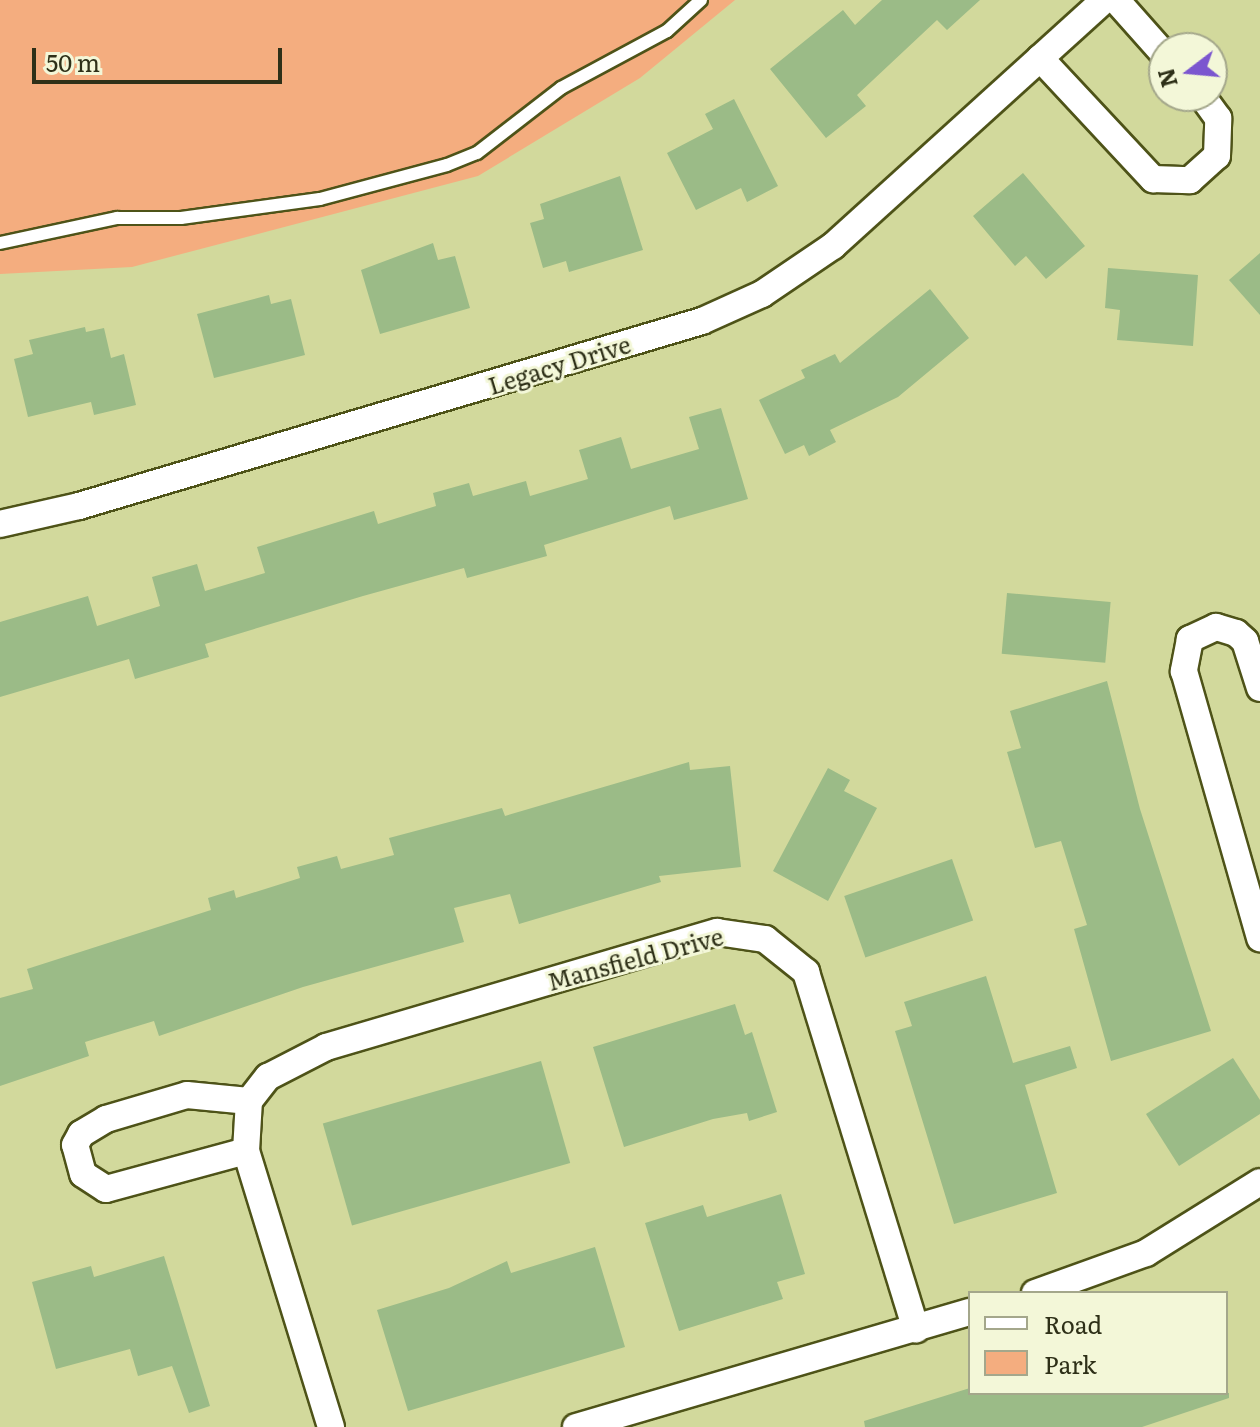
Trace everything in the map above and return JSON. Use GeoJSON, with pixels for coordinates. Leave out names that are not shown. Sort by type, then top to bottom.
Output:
{"type":"FeatureCollection","features":[{"type":"Feature","properties":{"kind":"street","name":"Legacy Drive"},"geometry":{"type":"LineString","coordinates":[[0,524],[79,506],[726,310],[792,276],[833,246],[1104,0]]}},
{"type":"Feature","properties":{"kind":"street"},"geometry":{"type":"LineString","coordinates":[[1116,0],[1148,36]]}},
{"type":"Feature","properties":{"kind":"street"},"geometry":{"type":"LineString","coordinates":[[1040,58],[1153,179],[1190,180],[1217,156],[1218,118],[1214,112]]}},
{"type":"Feature","properties":{"kind":"street"},"geometry":{"type":"LineString","coordinates":[[1260,688],[1245,641],[1236,633],[1216,627],[1190,639],[1184,671],[1260,938]]}},
{"type":"Feature","properties":{"kind":"street","name":"Mansfield Drive"},"geometry":{"type":"LineString","coordinates":[[249,1101],[268,1077],[326,1047],[694,937],[738,932],[765,939],[806,972],[819,1000],[916,1329]]}},
{"type":"Feature","properties":{"kind":"street"},"geometry":{"type":"LineString","coordinates":[[246,1151],[106,1189],[83,1174],[75,1145],[81,1134],[106,1119],[187,1095],[249,1101],[246,1151],[331,1427]]}},
{"type":"Feature","properties":{"kind":"street"},"geometry":{"type":"LineString","coordinates":[[1041,1291],[1146,1253],[1260,1182]]}},
{"type":"Feature","properties":{"kind":"street"},"geometry":{"type":"LineString","coordinates":[[576,1427],[968,1313]]}},
{"type":"Feature","properties":{"kind":"lane"},"geometry":{"type":"LineString","coordinates":[[0,243],[117,218],[181,218],[320,199],[447,165],[477,153],[561,88],[667,31],[701,0]]}},
{"type":"Feature","properties":{"kind":"green space"},"geometry":{"type":"Polygon","coordinates":[[[0,0],[735,0],[640,78],[478,176],[132,267],[0,274],[0,0]]]}},
{"type":"Feature","properties":{"kind":"building"},"geometry":{"type":"Polygon","coordinates":[[[882,0],[980,0],[947,30],[937,20],[857,95],[866,106],[826,138],[770,69],[843,10],[855,25],[882,0]]]}},
{"type":"Feature","properties":{"kind":"building"},"geometry":{"type":"Polygon","coordinates":[[[734,99],[778,186],[747,202],[741,188],[696,210],[667,153],[713,129],[705,114],[734,99]]]}},
{"type":"Feature","properties":{"kind":"building"},"geometry":{"type":"Polygon","coordinates":[[[1023,173],[1085,246],[1046,279],[1026,256],[1015,266],[973,216],[1023,173]]]}},
{"type":"Feature","properties":{"kind":"building"},"geometry":{"type":"Polygon","coordinates":[[[620,176],[643,250],[569,272],[566,261],[543,268],[530,223],[544,219],[540,204],[620,176]]]}},
{"type":"Feature","properties":{"kind":"building"},"geometry":{"type":"Polygon","coordinates":[[[433,243],[438,260],[455,256],[470,308],[380,334],[361,270],[433,243]]]}},
{"type":"Feature","properties":{"kind":"building"},"geometry":{"type":"Polygon","coordinates":[[[1260,253],[1260,315],[1229,280],[1260,253]]]}},
{"type":"Feature","properties":{"kind":"building"},"geometry":{"type":"Polygon","coordinates":[[[1108,268],[1198,275],[1193,346],[1117,340],[1120,310],[1105,308],[1108,268]]]}},
{"type":"Feature","properties":{"kind":"building"},"geometry":{"type":"Polygon","coordinates":[[[930,289],[969,338],[898,397],[830,430],[836,442],[809,456],[804,445],[785,454],[759,400],[805,378],[801,370],[835,354],[840,363],[930,289]]]}},
{"type":"Feature","properties":{"kind":"building"},"geometry":{"type":"Polygon","coordinates":[[[269,295],[271,304],[291,299],[305,355],[214,378],[197,314],[269,295]]]}},
{"type":"Feature","properties":{"kind":"building"},"geometry":{"type":"Polygon","coordinates":[[[85,327],[86,332],[104,328],[111,358],[124,354],[136,405],[94,415],[91,402],[28,417],[14,359],[33,354],[29,340],[85,327]]]}},
{"type":"Feature","properties":{"kind":"building"},"geometry":{"type":"Polygon","coordinates":[[[721,408],[748,499],[674,520],[670,506],[544,545],[547,556],[467,578],[464,568],[363,596],[205,644],[209,657],[135,679],[129,659],[0,697],[0,622],[88,596],[97,626],[160,606],[152,577],[197,564],[205,591],[265,573],[257,547],[374,511],[378,524],[436,506],[433,493],[469,483],[473,496],[526,481],[530,496],[588,479],[579,450],[621,437],[631,469],[699,449],[689,417],[721,408]]]}},
{"type":"Feature","properties":{"kind":"building"},"geometry":{"type":"Polygon","coordinates":[[[1007,593],[1111,602],[1105,663],[1002,654],[1007,593]]]}},
{"type":"Feature","properties":{"kind":"building"},"geometry":{"type":"Polygon","coordinates":[[[1107,681],[1140,809],[1211,1031],[1111,1061],[1074,929],[1087,925],[1061,841],[1035,848],[1007,752],[1021,748],[1010,711],[1107,681]]]}},
{"type":"Feature","properties":{"kind":"building"},"geometry":{"type":"Polygon","coordinates":[[[689,762],[690,770],[730,766],[741,867],[659,876],[661,882],[519,924],[510,894],[454,908],[464,942],[303,987],[159,1036],[154,1021],[85,1042],[89,1056],[0,1086],[0,998],[33,989],[27,969],[211,910],[208,898],[234,890],[236,898],[300,878],[297,867],[337,856],[341,869],[394,855],[389,838],[502,808],[505,816],[689,762]]]}},
{"type":"Feature","properties":{"kind":"building"},"geometry":{"type":"Polygon","coordinates":[[[828,768],[850,780],[844,791],[877,808],[828,901],[773,871],[828,768]]]}},
{"type":"Feature","properties":{"kind":"building"},"geometry":{"type":"Polygon","coordinates":[[[952,859],[973,920],[865,958],[844,896],[952,859]]]}},
{"type":"Feature","properties":{"kind":"building"},"geometry":{"type":"Polygon","coordinates":[[[986,976],[1013,1063],[1070,1046],[1077,1068],[1025,1085],[1057,1193],[954,1224],[895,1031],[912,1026],[904,1002],[986,976]]]}},
{"type":"Feature","properties":{"kind":"building"},"geometry":{"type":"Polygon","coordinates":[[[735,1004],[745,1035],[752,1032],[777,1112],[749,1121],[747,1113],[713,1119],[624,1147],[593,1047],[735,1004]]]}},
{"type":"Feature","properties":{"kind":"building"},"geometry":{"type":"Polygon","coordinates":[[[1233,1058],[1260,1100],[1260,1114],[1179,1166],[1146,1114],[1233,1058]]]}},
{"type":"Feature","properties":{"kind":"building"},"geometry":{"type":"Polygon","coordinates":[[[541,1061],[570,1163],[352,1225],[323,1124],[541,1061]]]}},
{"type":"Feature","properties":{"kind":"building"},"geometry":{"type":"Polygon","coordinates":[[[781,1194],[805,1274],[777,1282],[783,1299],[679,1331],[645,1223],[703,1205],[707,1217],[781,1194]]]}},
{"type":"Feature","properties":{"kind":"building"},"geometry":{"type":"Polygon","coordinates":[[[595,1247],[625,1347],[408,1411],[377,1310],[449,1288],[507,1261],[511,1273],[595,1247]]]}},
{"type":"Feature","properties":{"kind":"building"},"geometry":{"type":"Polygon","coordinates":[[[164,1256],[210,1406],[189,1413],[172,1366],[138,1376],[130,1349],[56,1369],[32,1282],[91,1266],[94,1277],[164,1256]]]}},
{"type":"Feature","properties":{"kind":"building"},"geometry":{"type":"Polygon","coordinates":[[[968,1389],[968,1395],[1229,1393],[1229,1398],[1142,1427],[865,1427],[864,1421],[968,1389]]]}}]}
